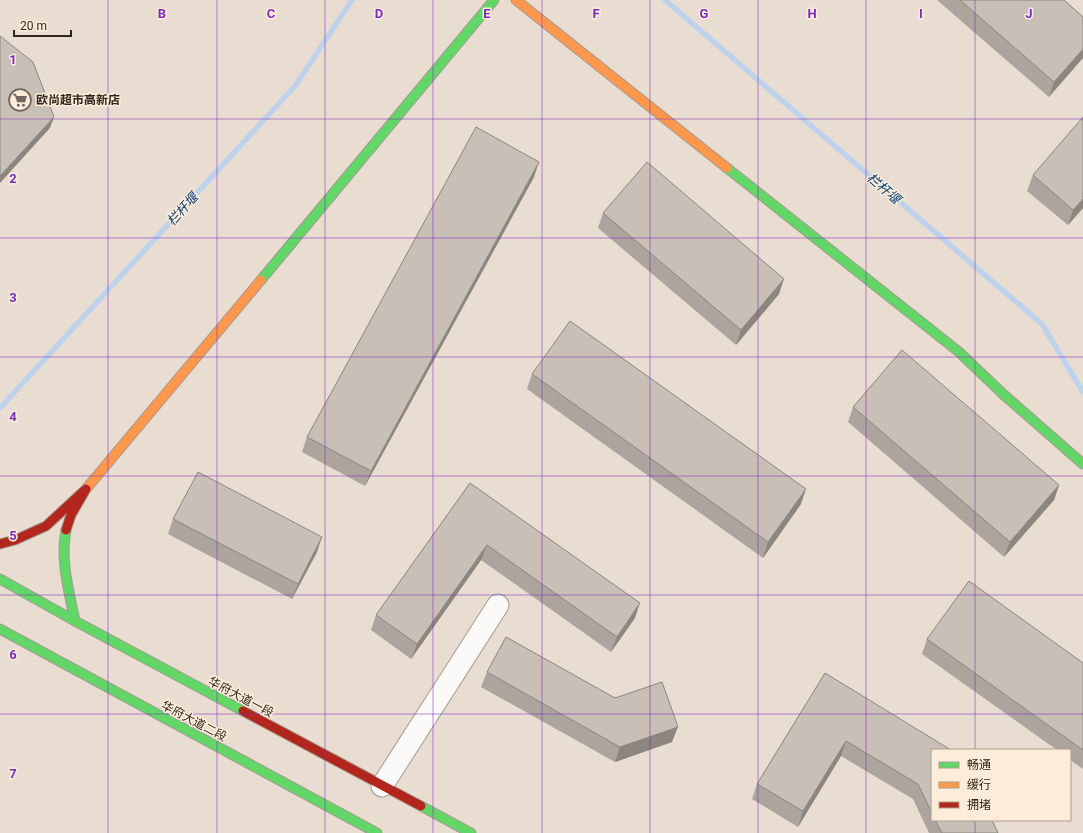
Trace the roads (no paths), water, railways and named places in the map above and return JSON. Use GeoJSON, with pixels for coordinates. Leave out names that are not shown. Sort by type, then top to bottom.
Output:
{"type":"FeatureCollection","features":[{"type":"Feature","properties":{"kind":"street"},"geometry":{"type":"LineString","coordinates":[[0,544],[15,540],[46,526],[86,490],[494,0]]}},
{"type":"Feature","properties":{"kind":"street"},"geometry":{"type":"LineString","coordinates":[[516,0],[959,352],[1003,394],[1083,464]]}},
{"type":"Feature","properties":{"kind":"street"},"geometry":{"type":"LineString","coordinates":[[75,621],[63,565],[63,540],[70,518],[86,490]]}},
{"type":"Feature","properties":{"kind":"street","name":"华府大道一段"},"geometry":{"type":"LineString","coordinates":[[0,579],[75,621],[471,833]]}},
{"type":"Feature","properties":{"kind":"street"},"geometry":{"type":"LineString","coordinates":[[382,786],[498,605]]}},
{"type":"Feature","properties":{"kind":"street","name":"华府大道二段"},"geometry":{"type":"LineString","coordinates":[[0,629],[355,828],[377,833]]}},
{"type":"Feature","properties":{"kind":"waterway","name":"栏杆堰"},"geometry":{"type":"LineString","coordinates":[[0,408],[295,86],[352,0]]}},
{"type":"Feature","properties":{"kind":"waterway","name":"栏杆堰"},"geometry":{"type":"LineString","coordinates":[[665,0],[1042,324],[1083,392]]}},
{"type":"Feature","properties":{"kind":"place","name":"欧尚超市高新店"},"geometry":{"type":"Point","coordinates":[20,100]}}]}
